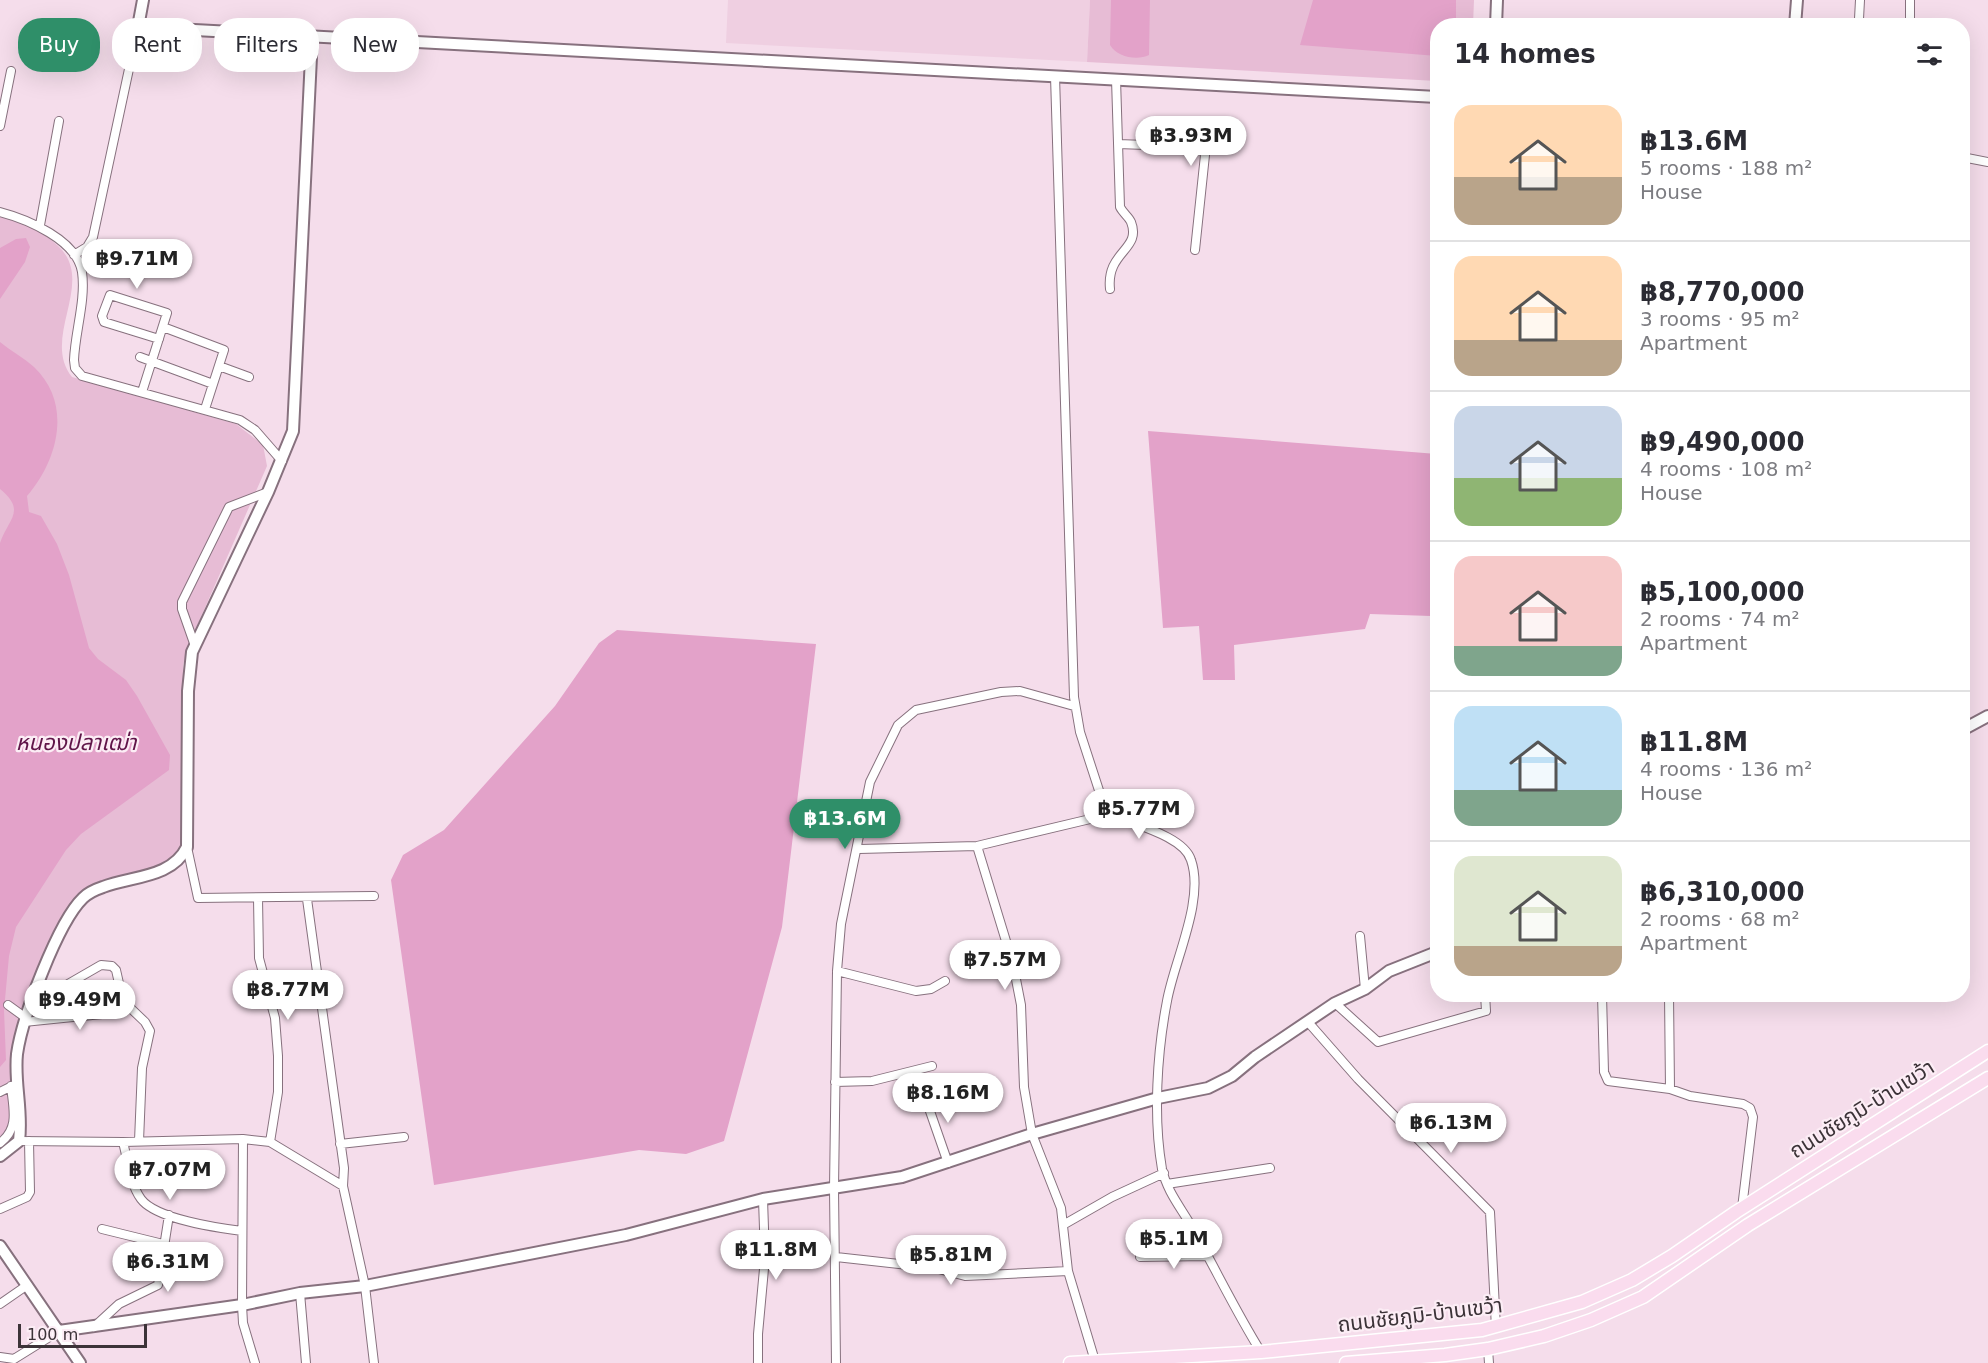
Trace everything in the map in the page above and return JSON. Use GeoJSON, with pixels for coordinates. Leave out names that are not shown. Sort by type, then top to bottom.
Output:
{"type":"FeatureCollection","features":[{"type":"Feature","properties":{"kind":"main road","name":"ถนนชัยภูมิ-บ้านเขว้า"},"geometry":{"type":"LineString","coordinates":[[1070,1363],[1261,1352],[1496,1328],[1582,1302],[1632,1280],[1672,1256],[1742,1208],[1988,1051]]}},
{"type":"Feature","properties":{"kind":"main road","name":"ถนนชัยภูมิ-บ้านเขว้า"},"geometry":{"type":"LineString","coordinates":[[1346,1363],[1445,1355],[1488,1348],[1544,1335],[1591,1320],[1643,1297],[1748,1224],[1986,1083]]}},
{"type":"Feature","properties":{"kind":"street"},"geometry":{"type":"LineString","coordinates":[[140,18],[143,0]]}},
{"type":"Feature","properties":{"kind":"street"},"geometry":{"type":"LineString","coordinates":[[1496,18],[1497,0]]}},
{"type":"Feature","properties":{"kind":"street"},"geometry":{"type":"LineString","coordinates":[[1796,18],[1797,0]]}},
{"type":"Feature","properties":{"kind":"street"},"geometry":{"type":"LineString","coordinates":[[1859,18],[1860,0]]}},
{"type":"Feature","properties":{"kind":"street"},"geometry":{"type":"LineString","coordinates":[[1910,0],[1910,18]]}},
{"type":"Feature","properties":{"kind":"street"},"geometry":{"type":"LineString","coordinates":[[319,36],[1430,97]]}},
{"type":"Feature","properties":{"kind":"street"},"geometry":{"type":"LineString","coordinates":[[0,126],[11,71]]}},
{"type":"Feature","properties":{"kind":"street"},"geometry":{"type":"LineString","coordinates":[[74,255],[87,247],[93,237],[128,72]]}},
{"type":"Feature","properties":{"kind":"street"},"geometry":{"type":"LineString","coordinates":[[310,72],[296,413],[293,431],[282,460],[195,646],[188,681],[187,848],[198,898],[307,899],[374,896]]}},
{"type":"Feature","properties":{"kind":"street"},"geometry":{"type":"LineString","coordinates":[[1055,76],[1074,706],[1107,815]]}},
{"type":"Feature","properties":{"kind":"street"},"geometry":{"type":"LineString","coordinates":[[1110,289],[1108,274],[1114,262],[1131,244],[1134,231],[1130,219],[1120,207],[1116,80]]}},
{"type":"Feature","properties":{"kind":"street"},"geometry":{"type":"LineString","coordinates":[[40,225],[59,122]]}},
{"type":"Feature","properties":{"kind":"street"},"geometry":{"type":"LineString","coordinates":[[1118,144],[1201,147],[1205,154],[1196,250]]}},
{"type":"Feature","properties":{"kind":"street"},"geometry":{"type":"LineString","coordinates":[[1970,159],[1988,162]]}},
{"type":"Feature","properties":{"kind":"street"},"geometry":{"type":"LineString","coordinates":[[0,212],[40,225],[74,255],[82,271],[74,348],[75,368],[90,380],[142,392],[240,420],[255,430],[282,460]]}},
{"type":"Feature","properties":{"kind":"street"},"geometry":{"type":"LineString","coordinates":[[142,392],[163,327],[167,313],[113,295],[108,298],[102,316],[104,322],[159,339]]}},
{"type":"Feature","properties":{"kind":"street"},"geometry":{"type":"LineString","coordinates":[[163,327],[224,350],[205,409]]}},
{"type":"Feature","properties":{"kind":"street"},"geometry":{"type":"LineString","coordinates":[[140,357],[213,384]]}},
{"type":"Feature","properties":{"kind":"street"},"geometry":{"type":"LineString","coordinates":[[219,366],[249,377]]}},
{"type":"Feature","properties":{"kind":"street"},"geometry":{"type":"LineString","coordinates":[[195,646],[182,609],[182,602],[229,507],[268,492]]}},
{"type":"Feature","properties":{"kind":"street"},"geometry":{"type":"LineString","coordinates":[[836,1363],[834,1189],[837,971],[841,924],[870,782],[898,725],[916,710],[1011,692],[1020,692],[1074,706]]}},
{"type":"Feature","properties":{"kind":"street"},"geometry":{"type":"LineString","coordinates":[[1970,726],[1988,716]]}},
{"type":"Feature","properties":{"kind":"street"},"geometry":{"type":"LineString","coordinates":[[858,849],[976,846],[1107,815],[1181,843],[1191,859],[1194,884],[1190,923],[1167,1002],[1159,1059],[1158,1098],[1164,1173],[1167,1184],[1233,1306],[1261,1352]]}},
{"type":"Feature","properties":{"kind":"street"},"geometry":{"type":"LineString","coordinates":[[976,846],[1013,964],[1021,1005],[1024,1087],[1032,1134],[1060,1208],[1068,1271],[1095,1361]]}},
{"type":"Feature","properties":{"kind":"street"},"geometry":{"type":"LineString","coordinates":[[0,1143],[10,1135],[14,1127],[14,1084],[25,1020],[66,921],[84,897],[101,887],[168,869],[181,859],[187,848]]}},
{"type":"Feature","properties":{"kind":"street"},"geometry":{"type":"LineString","coordinates":[[258,898],[259,958],[274,1018],[278,1056],[278,1092],[270,1142]]}},
{"type":"Feature","properties":{"kind":"street"},"geometry":{"type":"LineString","coordinates":[[307,899],[344,1168],[343,1186],[365,1286],[374,1363]]}},
{"type":"Feature","properties":{"kind":"street"},"geometry":{"type":"LineString","coordinates":[[1360,936],[1365,989]]}},
{"type":"Feature","properties":{"kind":"street"},"geometry":{"type":"LineString","coordinates":[[0,1357],[14,1359],[59,1331],[242,1305],[300,1293],[365,1286],[626,1235],[763,1199],[902,1177],[1032,1134],[1158,1098],[1208,1088],[1232,1076],[1255,1057],[1335,1003],[1365,989],[1389,971],[1430,955]]}},
{"type":"Feature","properties":{"kind":"street"},"geometry":{"type":"LineString","coordinates":[[30,1006],[101,965],[112,966],[116,970],[123,1000],[150,1030],[142,1068],[139,1141]]}},
{"type":"Feature","properties":{"kind":"street"},"geometry":{"type":"LineString","coordinates":[[837,971],[916,991],[932,989],[945,981]]}},
{"type":"Feature","properties":{"kind":"street"},"geometry":{"type":"LineString","coordinates":[[8,1005],[25,1020],[102,1014],[123,1000]]}},
{"type":"Feature","properties":{"kind":"street"},"geometry":{"type":"LineString","coordinates":[[1335,1003],[1378,1042],[1486,1011],[1485,1002]]}},
{"type":"Feature","properties":{"kind":"street"},"geometry":{"type":"LineString","coordinates":[[1602,1002],[1604,1072],[1608,1082],[1670,1089],[1690,1096],[1743,1104],[1753,1112],[1742,1208]]}},
{"type":"Feature","properties":{"kind":"street"},"geometry":{"type":"LineString","coordinates":[[1669,1002],[1670,1089]]}},
{"type":"Feature","properties":{"kind":"street"},"geometry":{"type":"LineString","coordinates":[[1308,1022],[1358,1079],[1490,1212],[1496,1328]]}},
{"type":"Feature","properties":{"kind":"street"},"geometry":{"type":"LineString","coordinates":[[835,1082],[872,1081],[932,1066]]}},
{"type":"Feature","properties":{"kind":"street"},"geometry":{"type":"LineString","coordinates":[[0,1092],[14,1084]]}},
{"type":"Feature","properties":{"kind":"street"},"geometry":{"type":"LineString","coordinates":[[0,1209],[27,1197],[30,1192],[22,1120],[14,1084]]}},
{"type":"Feature","properties":{"kind":"street"},"geometry":{"type":"LineString","coordinates":[[924,1094],[948,1163]]}},
{"type":"Feature","properties":{"kind":"street"},"geometry":{"type":"LineString","coordinates":[[340,1144],[404,1137]]}},
{"type":"Feature","properties":{"kind":"street"},"geometry":{"type":"LineString","coordinates":[[243,1139],[242,1305],[243,1323],[255,1363]]}},
{"type":"Feature","properties":{"kind":"street"},"geometry":{"type":"LineString","coordinates":[[0,1156],[24,1141],[123,1142],[243,1139],[270,1142],[343,1186]]}},
{"type":"Feature","properties":{"kind":"street"},"geometry":{"type":"LineString","coordinates":[[123,1142],[133,1182],[141,1199],[149,1207],[169,1215],[242,1231]]}},
{"type":"Feature","properties":{"kind":"street"},"geometry":{"type":"LineString","coordinates":[[1167,1184],[1270,1168]]}},
{"type":"Feature","properties":{"kind":"street"},"geometry":{"type":"LineString","coordinates":[[1063,1225],[1112,1197],[1164,1173]]}},
{"type":"Feature","properties":{"kind":"street"},"geometry":{"type":"LineString","coordinates":[[758,1363],[758,1334],[765,1258],[763,1199]]}},
{"type":"Feature","properties":{"kind":"street"},"geometry":{"type":"LineString","coordinates":[[94,1327],[119,1304],[158,1285],[169,1215]]}},
{"type":"Feature","properties":{"kind":"street"},"geometry":{"type":"LineString","coordinates":[[102,1229],[163,1244]]}},
{"type":"Feature","properties":{"kind":"street"},"geometry":{"type":"LineString","coordinates":[[0,1246],[80,1363]]}},
{"type":"Feature","properties":{"kind":"street"},"geometry":{"type":"LineString","coordinates":[[1140,1257],[1206,1256]]}},
{"type":"Feature","properties":{"kind":"street"},"geometry":{"type":"LineString","coordinates":[[836,1257],[934,1268],[965,1276],[1068,1271]]}},
{"type":"Feature","properties":{"kind":"street"},"geometry":{"type":"LineString","coordinates":[[0,1304],[26,1286]]}},
{"type":"Feature","properties":{"kind":"street"},"geometry":{"type":"LineString","coordinates":[[300,1293],[306,1363]]}},
{"type":"Feature","properties":{"kind":"street"},"geometry":{"type":"LineString","coordinates":[[1488,1348],[1490,1363]]}},
{"type":"Feature","properties":{"kind":"shaded area"},"geometry":{"type":"Polygon","coordinates":[[[728,0],[1090,0],[1087,62],[726,43],[728,0]]]}},
{"type":"Feature","properties":{"kind":"shaded area"},"geometry":{"type":"Polygon","coordinates":[[[1090,0],[1474,0],[1473,18],[1430,18],[1430,81],[1087,62],[1090,0]]]}},
{"type":"Feature","properties":{"kind":"shaded area"},"geometry":{"type":"Polygon","coordinates":[[[0,217],[38,231],[57,245],[68,259],[72,275],[71,292],[62,345],[64,361],[72,377],[236,424],[263,445],[267,466],[187,649],[183,665],[181,855],[171,864],[101,883],[64,919],[15,1033],[12,1059],[17,1130],[13,1138],[0,1148],[0,217]]]}},
{"type":"Feature","properties":{"kind":"water"},"geometry":{"type":"Polygon","coordinates":[[[1111,0],[1150,0],[1149,55],[1139,58],[1128,57],[1117,52],[1110,45],[1111,0]]]}},
{"type":"Feature","properties":{"kind":"water"},"geometry":{"type":"Polygon","coordinates":[[[1313,0],[1456,0],[1456,18],[1430,18],[1430,55],[1300,45],[1313,0]]]}},
{"type":"Feature","properties":{"kind":"water"},"geometry":{"type":"Polygon","coordinates":[[[26,238],[30,247],[25,262],[0,299],[0,248],[16,239],[26,238]]]}},
{"type":"Feature","properties":{"kind":"water","name":"หนองปลาเฒ่า"},"geometry":{"type":"Polygon","coordinates":[[[0,342],[34,367],[46,382],[54,398],[57,415],[57,432],[47,466],[27,496],[29,512],[41,516],[57,544],[69,575],[89,648],[98,659],[126,680],[170,755],[169,770],[81,834],[66,850],[16,927],[9,956],[4,1010],[6,1060],[0,1067],[0,543],[14,509],[13,503],[0,489],[0,342]]]}},
{"type":"Feature","properties":{"kind":"water"},"geometry":{"type":"Polygon","coordinates":[[[1148,431],[1430,453],[1430,616],[1370,614],[1365,629],[1234,645],[1235,680],[1203,680],[1199,626],[1163,628],[1148,431]]]}},
{"type":"Feature","properties":{"kind":"water"},"geometry":{"type":"Polygon","coordinates":[[[617,630],[816,644],[782,927],[724,1141],[686,1154],[639,1150],[434,1185],[391,880],[403,855],[444,830],[555,706],[599,643],[617,630]]]}}]}
